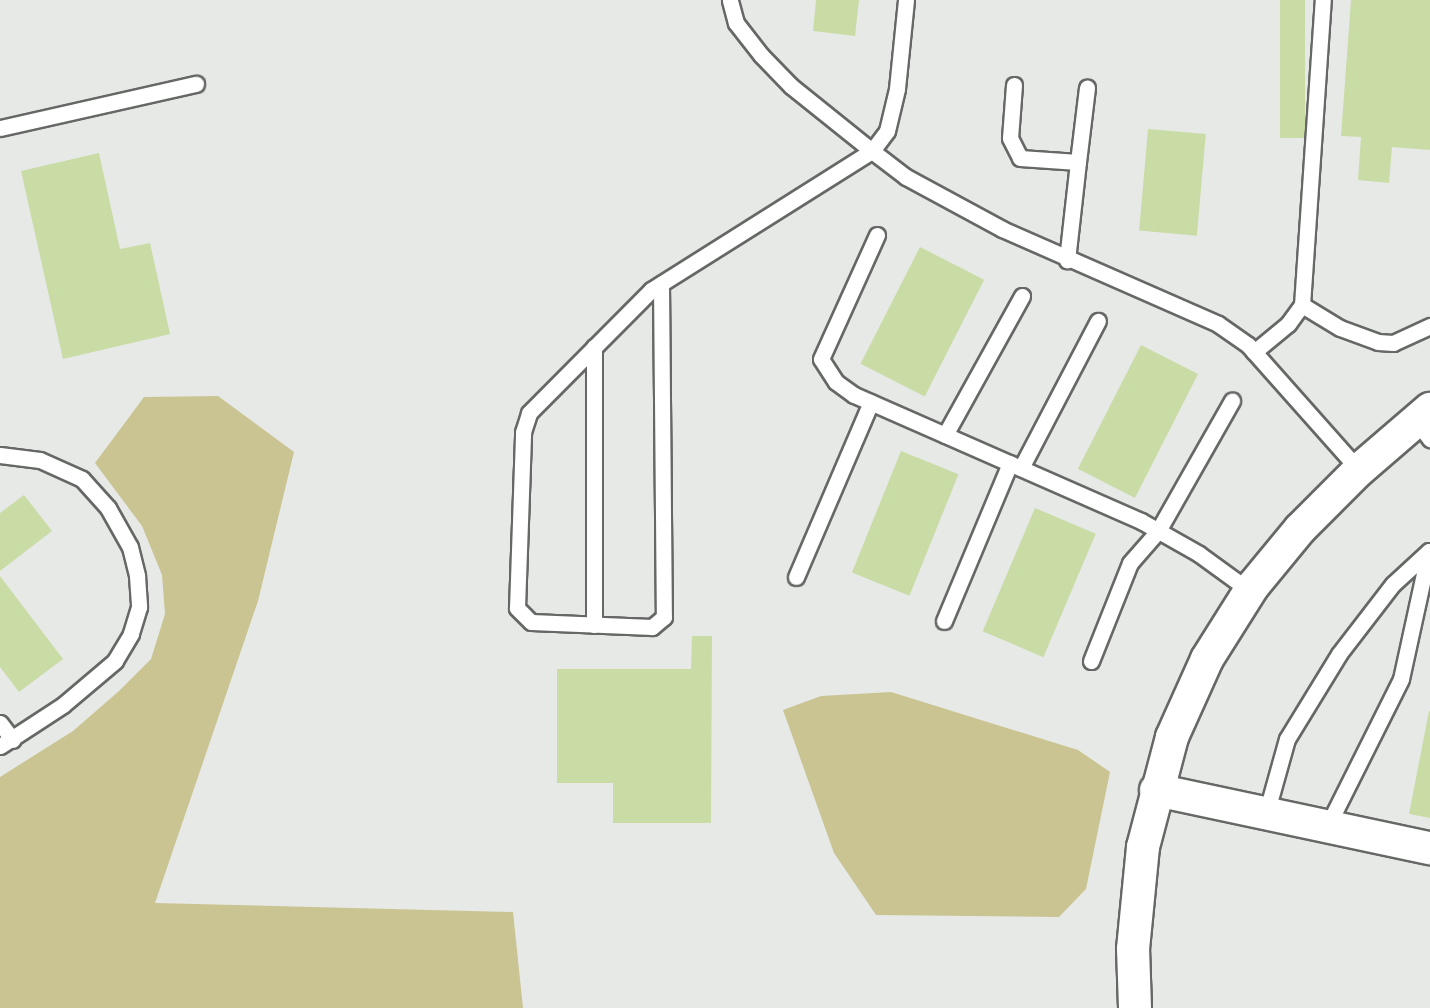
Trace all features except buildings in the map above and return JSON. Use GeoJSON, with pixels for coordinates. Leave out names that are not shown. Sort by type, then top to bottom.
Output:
{"type":"FeatureCollection","features":[{"type":"Feature","properties":{"kind":"street"},"geometry":{"type":"LineString","coordinates":[[1135,1008],[1136,892],[1156,790],[1172,737],[1207,660],[1250,591],[1300,529],[1359,470],[1425,423]]}},
{"type":"Feature","properties":{"kind":"street"},"geometry":{"type":"LineString","coordinates":[[1156,790],[1430,848]]}},
{"type":"Feature","properties":{"kind":"lane"},"geometry":{"type":"LineString","coordinates":[[730,0],[736,23],[761,55],[790,86],[872,151],[937,195],[1068,260],[1218,324],[1254,352],[1359,470]]}},
{"type":"Feature","properties":{"kind":"lane"},"geometry":{"type":"LineString","coordinates":[[661,284],[664,617],[652,627],[531,622],[517,609],[523,432],[529,413],[661,284],[872,151],[887,131],[897,89],[906,0]]}},
{"type":"Feature","properties":{"kind":"lane"},"geometry":{"type":"LineString","coordinates":[[1254,352],[1288,324],[1302,305],[1323,0]]}},
{"type":"Feature","properties":{"kind":"lane"},"geometry":{"type":"LineString","coordinates":[[0,128],[196,84]]}},
{"type":"Feature","properties":{"kind":"lane"},"geometry":{"type":"LineString","coordinates":[[1014,85],[1010,138],[1020,158],[1078,162]]}},
{"type":"Feature","properties":{"kind":"lane"},"geometry":{"type":"LineString","coordinates":[[1068,260],[1087,88]]}},
{"type":"Feature","properties":{"kind":"lane"},"geometry":{"type":"LineString","coordinates":[[877,235],[820,359],[836,382],[871,402],[1158,531],[1250,591]]}},
{"type":"Feature","properties":{"kind":"lane"},"geometry":{"type":"LineString","coordinates":[[945,435],[1022,296]]}},
{"type":"Feature","properties":{"kind":"lane"},"geometry":{"type":"LineString","coordinates":[[1302,305],[1340,328],[1378,342],[1393,343],[1430,326]]}},
{"type":"Feature","properties":{"kind":"lane"},"geometry":{"type":"LineString","coordinates":[[944,621],[1015,466],[1098,321]]}},
{"type":"Feature","properties":{"kind":"lane"},"geometry":{"type":"LineString","coordinates":[[594,347],[594,625]]}},
{"type":"Feature","properties":{"kind":"lane"},"geometry":{"type":"LineString","coordinates":[[1091,661],[1130,562],[1158,531],[1232,401]]}},
{"type":"Feature","properties":{"kind":"lane"},"geometry":{"type":"LineString","coordinates":[[795,577],[871,402]]}},
{"type":"Feature","properties":{"kind":"lane"},"geometry":{"type":"LineString","coordinates":[[0,455],[40,460],[82,479],[108,508],[130,548],[137,576],[139,607],[131,634],[115,660],[63,705],[6,743],[0,723]]}},
{"type":"Feature","properties":{"kind":"lane"},"geometry":{"type":"LineString","coordinates":[[1266,814],[1287,739],[1316,692],[1393,584],[1430,549]]}},
{"type":"Feature","properties":{"kind":"lane"},"geometry":{"type":"LineString","coordinates":[[1327,827],[1401,679],[1430,549]]}},
{"type":"Feature","properties":{"kind":"shaded area"},"geometry":{"type":"Polygon","coordinates":[[[218,396],[294,452],[258,601],[155,903],[513,912],[523,1008],[0,1008],[0,777],[73,731],[119,691],[151,659],[165,614],[162,575],[142,526],[95,463],[144,397],[218,396]]]}},
{"type":"Feature","properties":{"kind":"shaded area"},"geometry":{"type":"Polygon","coordinates":[[[891,692],[1078,750],[1110,772],[1086,889],[1059,917],[876,915],[834,853],[783,710],[821,696],[891,692]]]}}]}
